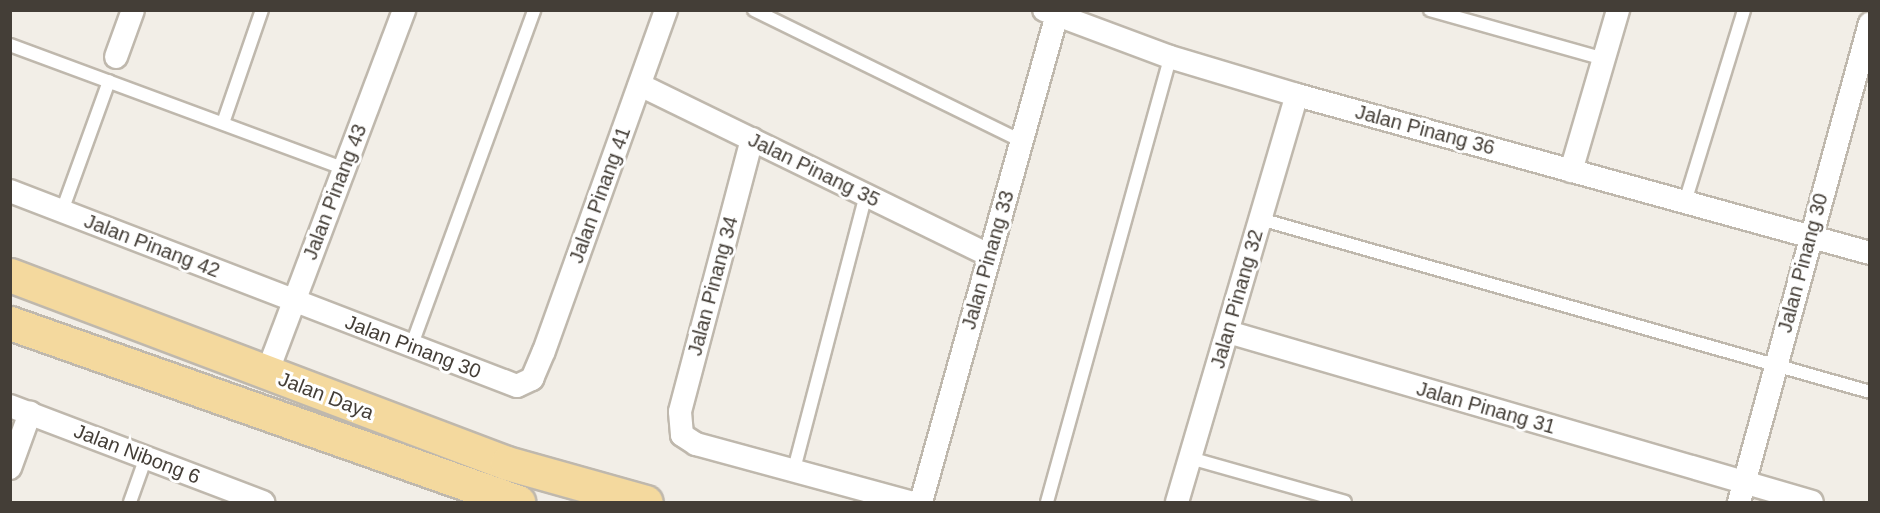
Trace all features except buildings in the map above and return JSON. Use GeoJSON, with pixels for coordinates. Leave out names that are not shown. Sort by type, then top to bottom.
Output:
{"type":"FeatureCollection","features":[{"type":"Feature","properties":{"kind":"main road","name":"Jalan Daya"},"geometry":{"type":"LineString","coordinates":[[10,275],[507,463],[646,502]]}},
{"type":"Feature","properties":{"kind":"main road","name":"Jalan Daya"},"geometry":{"type":"LineString","coordinates":[[10,323],[518,502]]}},
{"type":"Feature","properties":{"kind":"street"},"geometry":{"type":"LineString","coordinates":[[116,57],[133,10]]}},
{"type":"Feature","properties":{"kind":"street","name":"Jalan Pinang 43"},"geometry":{"type":"LineString","coordinates":[[267,373],[293,299],[345,169],[404,10]]}},
{"type":"Feature","properties":{"kind":"street","name":"Jalan Pinang 41"},"geometry":{"type":"LineString","coordinates":[[532,379],[666,10]]}},
{"type":"Feature","properties":{"kind":"street"},"geometry":{"type":"LineString","coordinates":[[1571,171],[1618,10]]}},
{"type":"Feature","properties":{"kind":"street","name":"Jalan Pinang 33"},"geometry":{"type":"LineString","coordinates":[[921,502],[1021,141],[1050,14]]}},
{"type":"Feature","properties":{"kind":"street","name":"Jalan Pinang 36"},"geometry":{"type":"LineString","coordinates":[[1050,14],[1170,57],[1297,95],[1869,253]]}},
{"type":"Feature","properties":{"kind":"street","name":"Jalan Pinang 30"},"geometry":{"type":"LineString","coordinates":[[1741,493],[1869,24]]}},
{"type":"Feature","properties":{"kind":"street","name":"Jalan Pinang 35"},"geometry":{"type":"LineString","coordinates":[[640,85],[989,255]]}},
{"type":"Feature","properties":{"kind":"street","name":"Jalan Pinang 32"},"geometry":{"type":"LineString","coordinates":[[1177,502],[1297,95]]}},
{"type":"Feature","properties":{"kind":"street","name":"Jalan Pinang 34"},"geometry":{"type":"LineString","coordinates":[[752,139],[680,412],[682,435],[696,444],[793,473]]}},
{"type":"Feature","properties":{"kind":"street","name":"Jalan Pinang 42"},"geometry":{"type":"LineString","coordinates":[[10,191],[293,299]]}},
{"type":"Feature","properties":{"kind":"street","name":"Jalan Pinang 30"},"geometry":{"type":"LineString","coordinates":[[293,299],[411,347],[517,386],[532,379]]}},
{"type":"Feature","properties":{"kind":"street","name":"Jalan Pinang 31"},"geometry":{"type":"LineString","coordinates":[[1228,332],[1741,493],[1812,502]]}},
{"type":"Feature","properties":{"kind":"street"},"geometry":{"type":"LineString","coordinates":[[10,468],[20,409]]}},
{"type":"Feature","properties":{"kind":"street","name":"Jalan Nibong 6"},"geometry":{"type":"LineString","coordinates":[[20,409],[254,501]]}},
{"type":"Feature","properties":{"kind":"street"},"geometry":{"type":"LineString","coordinates":[[793,473],[910,502]]}},
{"type":"Feature","properties":{"kind":"lane"},"geometry":{"type":"LineString","coordinates":[[223,123],[262,10]]}},
{"type":"Feature","properties":{"kind":"lane"},"geometry":{"type":"LineString","coordinates":[[411,347],[534,10]]}},
{"type":"Feature","properties":{"kind":"lane"},"geometry":{"type":"LineString","coordinates":[[754,10],[1021,141]]}},
{"type":"Feature","properties":{"kind":"lane"},"geometry":{"type":"LineString","coordinates":[[1430,10],[1604,59]]}},
{"type":"Feature","properties":{"kind":"lane"},"geometry":{"type":"LineString","coordinates":[[1685,202],[1744,10]]}},
{"type":"Feature","properties":{"kind":"lane"},"geometry":{"type":"LineString","coordinates":[[10,45],[345,169]]}},
{"type":"Feature","properties":{"kind":"lane"},"geometry":{"type":"LineString","coordinates":[[1047,502],[1170,57]]}},
{"type":"Feature","properties":{"kind":"lane"},"geometry":{"type":"LineString","coordinates":[[62,211],[109,81]]}},
{"type":"Feature","properties":{"kind":"lane"},"geometry":{"type":"LineString","coordinates":[[793,473],[866,195]]}},
{"type":"Feature","properties":{"kind":"lane"},"geometry":{"type":"LineString","coordinates":[[1260,219],[1869,392]]}},
{"type":"Feature","properties":{"kind":"lane"},"geometry":{"type":"LineString","coordinates":[[130,502],[146,457]]}},
{"type":"Feature","properties":{"kind":"lane"},"geometry":{"type":"LineString","coordinates":[[1190,458],[1345,502]]}}]}
